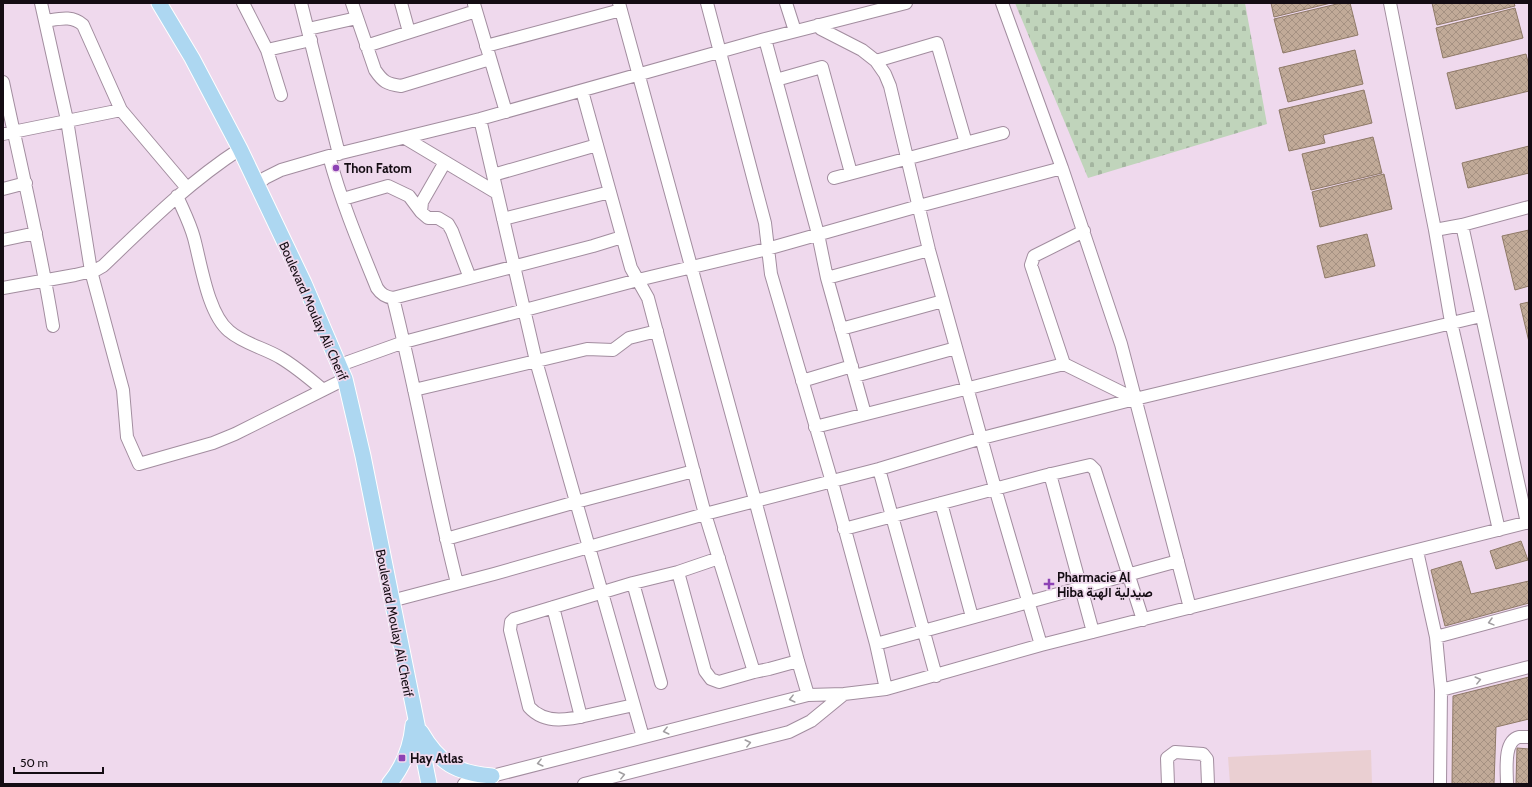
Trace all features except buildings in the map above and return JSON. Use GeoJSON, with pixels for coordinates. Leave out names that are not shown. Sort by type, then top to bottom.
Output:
{"type":"FeatureCollection","features":[{"type":"Feature","properties":{"kind":"main road","name":"Boulevard Moulay Ali Cherif"},"geometry":{"type":"LineString","coordinates":[[159,3],[192,58],[240,149],[304,283],[342,372],[362,456],[428,784]]}},
{"type":"Feature","properties":{"kind":"main road"},"geometry":{"type":"LineString","coordinates":[[414,716],[430,746],[442,759],[457,769],[492,776]]}},
{"type":"Feature","properties":{"kind":"main road"},"geometry":{"type":"LineString","coordinates":[[389,784],[400,768],[408,752],[414,716]]}},
{"type":"Feature","properties":{"kind":"street"},"geometry":{"type":"LineString","coordinates":[[41,3],[67,120],[91,271],[123,390],[127,437],[139,464],[213,443],[303,400],[322,389],[342,372],[404,342],[638,280],[767,248],[1062,168]]}},
{"type":"Feature","properties":{"kind":"street"},"geometry":{"type":"LineString","coordinates":[[242,3],[267,50],[281,95]]}},
{"type":"Feature","properties":{"kind":"street"},"geometry":{"type":"LineString","coordinates":[[301,3],[310,35],[342,199],[377,288],[381,294],[393,298],[593,246],[622,237]]}},
{"type":"Feature","properties":{"kind":"street"},"geometry":{"type":"LineString","coordinates":[[352,3],[374,70],[381,80],[389,84],[401,86],[490,59]]}},
{"type":"Feature","properties":{"kind":"street"},"geometry":{"type":"LineString","coordinates":[[401,3],[409,32]]}},
{"type":"Feature","properties":{"kind":"street"},"geometry":{"type":"LineString","coordinates":[[707,3],[765,223],[771,274],[832,482],[876,644],[886,688]]}},
{"type":"Feature","properties":{"kind":"street"},"geometry":{"type":"LineString","coordinates":[[786,3],[795,31]]}},
{"type":"Feature","properties":{"kind":"street"},"geometry":{"type":"LineString","coordinates":[[257,185],[265,178],[281,170],[334,155],[480,119],[765,39],[906,3]]}},
{"type":"Feature","properties":{"kind":"street"},"geometry":{"type":"LineString","coordinates":[[1002,3],[1084,231],[1120,344],[1190,608]]}},
{"type":"Feature","properties":{"kind":"street"},"geometry":{"type":"LineString","coordinates":[[1390,3],[1435,230],[1451,322],[1499,530]]}},
{"type":"Feature","properties":{"kind":"street"},"geometry":{"type":"LineString","coordinates":[[366,46],[409,32],[474,7],[506,112]]}},
{"type":"Feature","properties":{"kind":"street"},"geometry":{"type":"LineString","coordinates":[[486,46],[620,7],[808,695]]}},
{"type":"Feature","properties":{"kind":"street"},"geometry":{"type":"LineString","coordinates":[[45,21],[67,18],[79,21],[84,25],[122,110],[187,188]]}},
{"type":"Feature","properties":{"kind":"street"},"geometry":{"type":"LineString","coordinates":[[267,50],[357,18]]}},
{"type":"Feature","properties":{"kind":"street"},"geometry":{"type":"LineString","coordinates":[[818,25],[821,29],[862,50],[876,61],[885,74],[890,86],[929,250],[1041,645]]}},
{"type":"Feature","properties":{"kind":"street"},"geometry":{"type":"LineString","coordinates":[[765,39],[818,234],[827,278],[865,414]]}},
{"type":"Feature","properties":{"kind":"street"},"geometry":{"type":"LineString","coordinates":[[876,61],[937,43],[966,143]]}},
{"type":"Feature","properties":{"kind":"street"},"geometry":{"type":"LineString","coordinates":[[776,80],[822,68],[851,173]]}},
{"type":"Feature","properties":{"kind":"street"},"geometry":{"type":"LineString","coordinates":[[3,82],[9,132],[26,183],[46,280],[53,326]]}},
{"type":"Feature","properties":{"kind":"street"},"geometry":{"type":"LineString","coordinates":[[582,91],[631,268],[648,298],[705,514],[754,672]]}},
{"type":"Feature","properties":{"kind":"street"},"geometry":{"type":"LineString","coordinates":[[9,132],[122,110]]}},
{"type":"Feature","properties":{"kind":"street"},"geometry":{"type":"LineString","coordinates":[[480,119],[536,361],[643,737]]}},
{"type":"Feature","properties":{"kind":"street"},"geometry":{"type":"LineString","coordinates":[[834,178],[1003,133]]}},
{"type":"Feature","properties":{"kind":"street"},"geometry":{"type":"LineString","coordinates":[[405,138],[497,193]]}},
{"type":"Feature","properties":{"kind":"street"},"geometry":{"type":"LineString","coordinates":[[493,175],[597,145]]}},
{"type":"Feature","properties":{"kind":"street"},"geometry":{"type":"LineString","coordinates":[[3,288],[91,271],[103,266],[177,196],[223,160],[240,149]]}},
{"type":"Feature","properties":{"kind":"street"},"geometry":{"type":"LineString","coordinates":[[422,212],[422,202],[445,162]]}},
{"type":"Feature","properties":{"kind":"street"},"geometry":{"type":"LineString","coordinates":[[3,189],[26,183]]}},
{"type":"Feature","properties":{"kind":"street"},"geometry":{"type":"LineString","coordinates":[[342,199],[388,186],[409,196],[428,218],[438,218],[448,224],[470,278]]}},
{"type":"Feature","properties":{"kind":"street"},"geometry":{"type":"LineString","coordinates":[[503,219],[610,192]]}},
{"type":"Feature","properties":{"kind":"street"},"geometry":{"type":"LineString","coordinates":[[177,196],[194,237],[212,305],[218,319],[229,332],[281,358],[322,389]]}},
{"type":"Feature","properties":{"kind":"street"},"geometry":{"type":"LineString","coordinates":[[1435,230],[1462,225],[1529,207]]}},
{"type":"Feature","properties":{"kind":"street"},"geometry":{"type":"LineString","coordinates":[[464,784],[808,695],[844,694],[886,688],[936,676],[1041,645],[1528,522],[1462,225]]}},
{"type":"Feature","properties":{"kind":"street"},"geometry":{"type":"LineString","coordinates":[[1064,364],[1031,265],[1034,256],[1084,231]]}},
{"type":"Feature","properties":{"kind":"street"},"geometry":{"type":"LineString","coordinates":[[3,240],[36,233]]}},
{"type":"Feature","properties":{"kind":"street"},"geometry":{"type":"LineString","coordinates":[[827,278],[929,250]]}},
{"type":"Feature","properties":{"kind":"street"},"geometry":{"type":"LineString","coordinates":[[393,298],[457,583]]}},
{"type":"Feature","properties":{"kind":"street"},"geometry":{"type":"LineString","coordinates":[[841,329],[943,301]]}},
{"type":"Feature","properties":{"kind":"street"},"geometry":{"type":"LineString","coordinates":[[391,601],[755,500],[832,482],[982,438],[1135,398],[1481,316]]}},
{"type":"Feature","properties":{"kind":"street"},"geometry":{"type":"LineString","coordinates":[[414,390],[588,349],[613,350],[630,338],[657,331]]}},
{"type":"Feature","properties":{"kind":"street"},"geometry":{"type":"LineString","coordinates":[[802,381],[956,348]]}},
{"type":"Feature","properties":{"kind":"street"},"geometry":{"type":"LineString","coordinates":[[815,427],[1064,364],[1135,398]]}},
{"type":"Feature","properties":{"kind":"street"},"geometry":{"type":"LineString","coordinates":[[844,529],[996,488],[1090,465],[1095,470],[1143,620]]}},
{"type":"Feature","properties":{"kind":"street"},"geometry":{"type":"LineString","coordinates":[[879,469],[936,676]]}},
{"type":"Feature","properties":{"kind":"street"},"geometry":{"type":"LineString","coordinates":[[446,539],[576,502],[694,471]]}},
{"type":"Feature","properties":{"kind":"street"},"geometry":{"type":"LineString","coordinates":[[1050,474],[1093,632]]}},
{"type":"Feature","properties":{"kind":"street"},"geometry":{"type":"LineString","coordinates":[[941,503],[972,617]]}},
{"type":"Feature","properties":{"kind":"street"},"geometry":{"type":"LineString","coordinates":[[1418,551],[1436,637],[1440,690],[1440,784]]}},
{"type":"Feature","properties":{"kind":"street"},"geometry":{"type":"LineString","coordinates":[[634,706],[564,720],[543,717],[533,712],[528,707],[510,630],[511,622],[514,619],[553,607],[633,583],[678,572],[719,558]]}},
{"type":"Feature","properties":{"kind":"street"},"geometry":{"type":"LineString","coordinates":[[876,644],[1178,561]]}},
{"type":"Feature","properties":{"kind":"street"},"geometry":{"type":"LineString","coordinates":[[678,572],[705,671],[711,679],[719,682],[798,661]]}},
{"type":"Feature","properties":{"kind":"street"},"geometry":{"type":"LineString","coordinates":[[633,583],[661,683]]}},
{"type":"Feature","properties":{"kind":"street"},"geometry":{"type":"LineString","coordinates":[[553,607],[581,717]]}},
{"type":"Feature","properties":{"kind":"street"},"geometry":{"type":"LineString","coordinates":[[1436,637],[1529,612]]}},
{"type":"Feature","properties":{"kind":"street"},"geometry":{"type":"LineString","coordinates":[[1440,690],[1529,667]]}},
{"type":"Feature","properties":{"kind":"street"},"geometry":{"type":"LineString","coordinates":[[584,784],[788,732],[811,721],[844,694]]}},
{"type":"Feature","properties":{"kind":"street"},"geometry":{"type":"LineString","coordinates":[[1507,784],[1507,750],[1510,744],[1519,737],[1529,738]]}},
{"type":"Feature","properties":{"kind":"street"},"geometry":{"type":"LineString","coordinates":[[1168,784],[1167,758],[1175,752],[1203,754],[1207,759],[1208,784]]}},
{"type":"Feature","properties":{"kind":"shaded area"},"geometry":{"type":"Polygon","coordinates":[[[1371,750],[1372,784],[1230,784],[1228,757],[1371,750]]]}},
{"type":"Feature","properties":{"kind":"green space"},"geometry":{"type":"Polygon","coordinates":[[[1015,3],[1245,3],[1267,124],[1088,178],[1015,3]]]}},
{"type":"Feature","properties":{"kind":"place","name":"Thon Fatom"},"geometry":{"type":"Point","coordinates":[336,168]}},
{"type":"Feature","properties":{"kind":"place","name":"Pharmacie Al Hiba صيدلية الهبة"},"geometry":{"type":"Point","coordinates":[1049,584]}},
{"type":"Feature","properties":{"kind":"place","name":"Hay Atlas"},"geometry":{"type":"Point","coordinates":[402,758]}}]}
